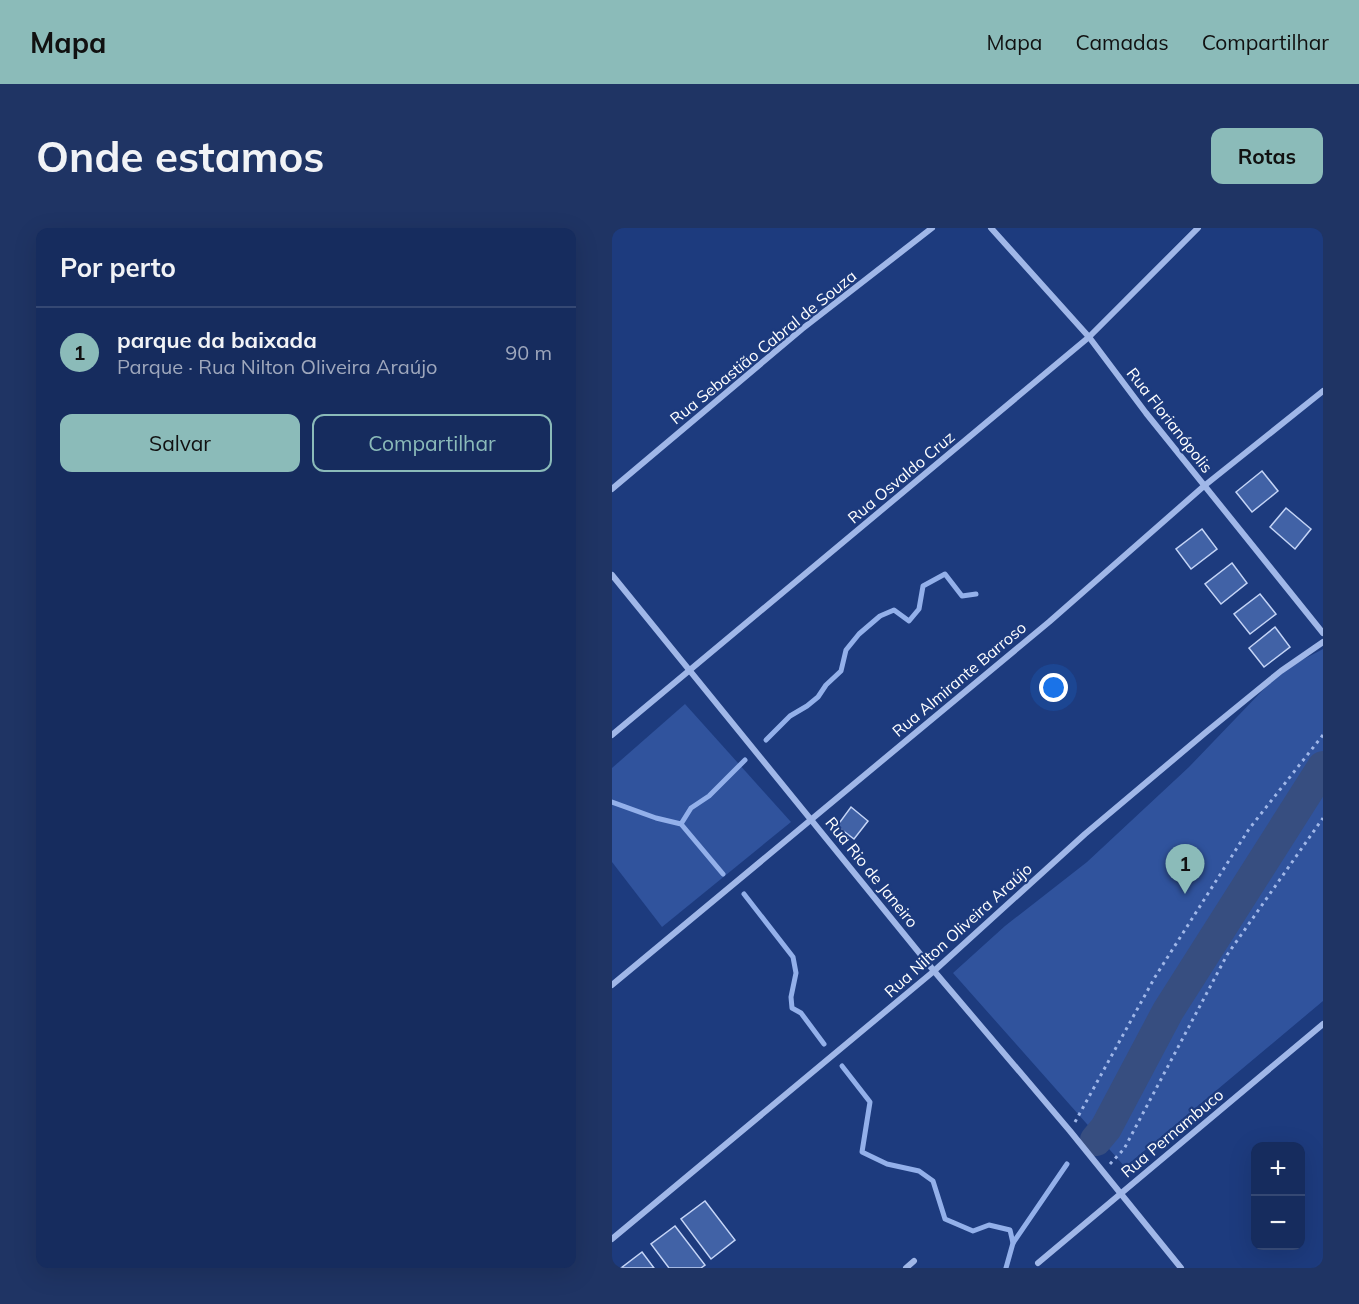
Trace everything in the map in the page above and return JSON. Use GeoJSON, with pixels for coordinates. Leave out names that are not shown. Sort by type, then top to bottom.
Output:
{"type":"FeatureCollection","features":[{"type":"Feature","properties":{"kind":"street","name":"Rua Sebastião Cabral de Souza"},"geometry":{"type":"LineString","coordinates":[[612,489],[802,328],[932,228]]}},
{"type":"Feature","properties":{"kind":"street","name":"Rua Florianópolis"},"geometry":{"type":"LineString","coordinates":[[991,228],[1089,337],[1146,413],[1323,633]]}},
{"type":"Feature","properties":{"kind":"street","name":"Rua Osvaldo Cruz"},"geometry":{"type":"LineString","coordinates":[[612,735],[1089,337],[1198,228]]}},
{"type":"Feature","properties":{"kind":"street","name":"Rua Almirante Barroso"},"geometry":{"type":"LineString","coordinates":[[612,985],[1049,622],[1204,486],[1323,391]]}},
{"type":"Feature","properties":{"kind":"street","name":"Rua Rio de Janeiro"},"geometry":{"type":"LineString","coordinates":[[612,575],[934,971],[1070,1131],[1181,1268]]}},
{"type":"Feature","properties":{"kind":"street","name":"Rua Nilton Oliveira Araújo"},"geometry":{"type":"LineString","coordinates":[[612,1239],[934,971],[1085,834],[1281,671],[1323,642]]}},
{"type":"Feature","properties":{"kind":"street","name":"Rua Pernambuco"},"geometry":{"type":"LineString","coordinates":[[1038,1263],[1323,1024]]}},
{"type":"Feature","properties":{"kind":"street"},"geometry":{"type":"LineString","coordinates":[[906,1268],[915,1261]]}},
{"type":"Feature","properties":{"kind":"path"},"geometry":{"type":"LineString","coordinates":[[1070,1131],[1155,977],[1249,829],[1323,735]]}},
{"type":"Feature","properties":{"kind":"path"},"geometry":{"type":"LineString","coordinates":[[1102,1172],[1124,1149],[1227,955],[1323,818]]}},
{"type":"Feature","properties":{"kind":"shaded area"},"geometry":{"type":"Polygon","coordinates":[[[1323,649],[1323,1001],[1125,1167],[953,973],[1005,926],[1087,862],[1189,767],[1281,671],[1323,649]]]}},
{"type":"Feature","properties":{"kind":"shaded area"},"geometry":{"type":"Polygon","coordinates":[[[685,704],[791,822],[662,927],[612,862],[612,768],[685,704]]]}},
{"type":"Feature","properties":{"kind":"building"},"geometry":{"type":"Polygon","coordinates":[[[1262,471],[1278,491],[1252,512],[1236,492],[1262,471]]]}},
{"type":"Feature","properties":{"kind":"building"},"geometry":{"type":"Polygon","coordinates":[[[1286,508],[1311,529],[1295,549],[1270,527],[1286,508]]]}},
{"type":"Feature","properties":{"kind":"building"},"geometry":{"type":"Polygon","coordinates":[[[1202,529],[1217,549],[1191,569],[1176,549],[1202,529]]]}},
{"type":"Feature","properties":{"kind":"building"},"geometry":{"type":"Polygon","coordinates":[[[1232,563],[1247,583],[1221,604],[1205,584],[1232,563]]]}},
{"type":"Feature","properties":{"kind":"building"},"geometry":{"type":"Polygon","coordinates":[[[1260,594],[1276,614],[1250,634],[1234,614],[1260,594]]]}},
{"type":"Feature","properties":{"kind":"building"},"geometry":{"type":"Polygon","coordinates":[[[1275,627],[1290,647],[1264,667],[1249,648],[1275,627]]]}},
{"type":"Feature","properties":{"kind":"building"},"geometry":{"type":"Polygon","coordinates":[[[851,807],[868,821],[854,839],[837,826],[851,807]]]}},
{"type":"Feature","properties":{"kind":"building"},"geometry":{"type":"Polygon","coordinates":[[[705,1201],[735,1240],[711,1259],[681,1219],[705,1201]]]}},
{"type":"Feature","properties":{"kind":"building"},"geometry":{"type":"Polygon","coordinates":[[[675,1226],[705,1265],[701,1268],[669,1268],[651,1244],[675,1226]]]}},
{"type":"Feature","properties":{"kind":"building"},"geometry":{"type":"Polygon","coordinates":[[[642,1252],[654,1268],[621,1268],[642,1252]]]}},
{"type":"Feature","properties":{"kind":"waterway"},"geometry":{"type":"LineString","coordinates":[[766,740],[790,716],[818,697],[826,685],[841,671],[846,650],[859,634],[880,616],[894,610],[909,621],[919,609],[923,586],[945,574],[962,596],[976,594]]}},
{"type":"Feature","properties":{"kind":"waterway"},"geometry":{"type":"LineString","coordinates":[[681,824],[691,808],[709,796],[745,760]]}},
{"type":"Feature","properties":{"kind":"waterway"},"geometry":{"type":"LineString","coordinates":[[1096,1140],[1106,1128],[1168,1011],[1323,767]]}},
{"type":"Feature","properties":{"kind":"waterway"},"geometry":{"type":"LineString","coordinates":[[612,802],[656,818],[681,824],[723,874]]}},
{"type":"Feature","properties":{"kind":"waterway"},"geometry":{"type":"LineString","coordinates":[[744,894],[793,957],[796,973],[791,997],[792,1008],[801,1013],[824,1044]]}},
{"type":"Feature","properties":{"kind":"waterway"},"geometry":{"type":"LineString","coordinates":[[842,1066],[870,1102],[862,1152],[887,1164],[919,1171],[933,1181],[945,1219],[973,1231],[989,1225],[1010,1230],[1013,1243]]}},
{"type":"Feature","properties":{"kind":"waterway"},"geometry":{"type":"LineString","coordinates":[[1006,1268],[1013,1243],[1067,1164]]}},
{"type":"Feature","properties":{"kind":"place","name":"parque da baixada"},"geometry":{"type":"Point","coordinates":[1185,894]}}]}
